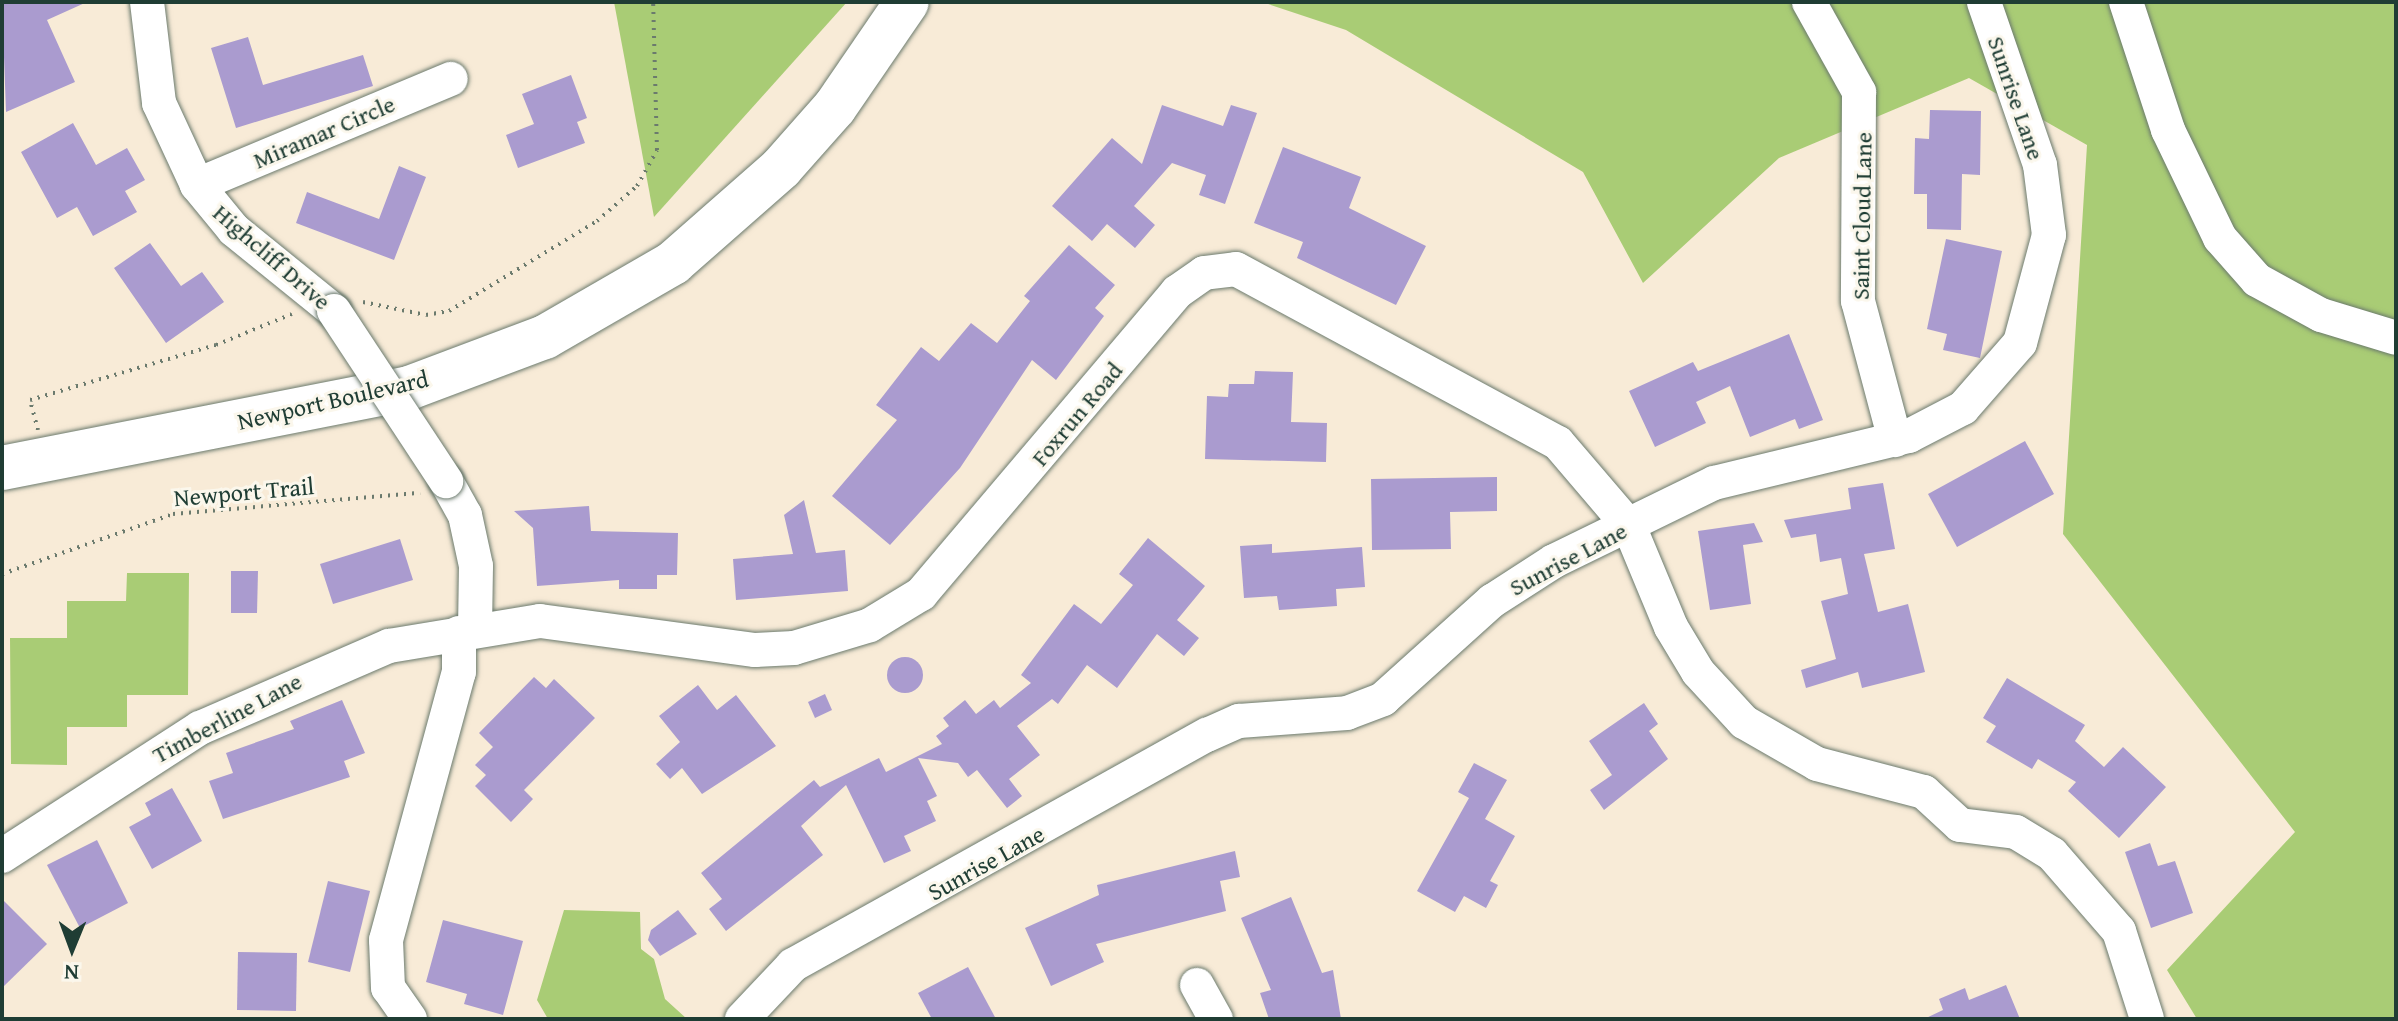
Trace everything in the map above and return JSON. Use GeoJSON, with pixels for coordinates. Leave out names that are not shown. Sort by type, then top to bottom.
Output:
{"type":"FeatureCollection","features":[{"type":"Feature","properties":{"kind":"main road","name":"Newport Boulevard"},"geometry":{"type":"LineString","coordinates":[[2,468],[409,388],[545,337],[673,263],[781,168],[835,107],[907,2]]}},
{"type":"Feature","properties":{"kind":"street","name":"Highcliff Drive"},"geometry":{"type":"LineString","coordinates":[[147,2],[159,103],[197,185],[234,230],[327,305],[465,515],[476,566],[467,631]]}},
{"type":"Feature","properties":{"kind":"street","name":"Saint Cloud Lane"},"geometry":{"type":"LineString","coordinates":[[1809,2],[1859,92],[1858,301],[1895,440]]}},
{"type":"Feature","properties":{"kind":"street","name":"Sunrise Lane"},"geometry":{"type":"LineString","coordinates":[[742,1019],[793,965],[1207,735],[1239,721],[1347,713],[1383,699],[1492,601],[1629,526],[1757,467],[1895,440],[1951,415],[1992,383],[2020,343],[2045,264],[2040,165],[1984,2]]}},
{"type":"Feature","properties":{"kind":"street"},"geometry":{"type":"LineString","coordinates":[[2126,2],[2168,130],[2220,238],[2257,280],[2321,315],[2396,338]]}},
{"type":"Feature","properties":{"kind":"street","name":"Miramar Circle"},"geometry":{"type":"LineString","coordinates":[[197,185],[451,79]]}},
{"type":"Feature","properties":{"kind":"street","name":"Foxrun Road"},"geometry":{"type":"LineString","coordinates":[[467,631],[568,622],[755,650],[794,648],[870,625],[921,594],[1177,292],[1204,273],[1236,269],[1528,422],[1558,443],[1629,526],[1678,638],[1744,722],[1817,764],[1924,792],[1960,825],[2016,832],[2052,854],[2119,931],[2147,1019]]}},
{"type":"Feature","properties":{"kind":"street"},"geometry":{"type":"LineString","coordinates":[[410,1019],[388,988],[386,940],[459,672],[467,631]]}},
{"type":"Feature","properties":{"kind":"street","name":"Timberline Lane"},"geometry":{"type":"LineString","coordinates":[[2,856],[160,752],[274,690],[389,646],[467,631]]}},
{"type":"Feature","properties":{"kind":"street"},"geometry":{"type":"LineString","coordinates":[[1197,985],[1216,1019]]}},
{"type":"Feature","properties":{"kind":"path"},"geometry":{"type":"LineString","coordinates":[[46,459],[30,400],[216,345],[327,305],[338,294],[406,312],[449,311],[597,221],[637,186],[657,150],[653,2]]}},
{"type":"Feature","properties":{"kind":"path","name":"Newport Trail"},"geometry":{"type":"LineString","coordinates":[[2,574],[173,514],[448,485]]}},
{"type":"Feature","properties":{"kind":"green space"},"geometry":{"type":"Polygon","coordinates":[[[614,2],[847,2],[654,217],[614,2]]]}},
{"type":"Feature","properties":{"kind":"green space"},"geometry":{"type":"Polygon","coordinates":[[[1262,2],[2396,2],[2396,1019],[2197,1019],[2167,970],[2295,832],[2063,534],[2087,145],[1969,78],[1779,158],[1643,283],[1583,172],[1346,30],[1262,2]]]}},
{"type":"Feature","properties":{"kind":"green space"},"geometry":{"type":"Polygon","coordinates":[[[127,573],[189,573],[188,695],[127,695],[127,727],[67,727],[67,765],[11,764],[10,638],[67,638],[67,601],[126,601],[127,573]]]}},
{"type":"Feature","properties":{"kind":"green space"},"geometry":{"type":"Polygon","coordinates":[[[564,910],[640,912],[641,949],[654,959],[665,999],[687,1019],[548,1019],[537,1000],[564,910]]]}},
{"type":"Feature","properties":{"kind":"building"},"geometry":{"type":"Polygon","coordinates":[[[2,2],[87,2],[47,20],[75,82],[6,112],[2,2]]]}},
{"type":"Feature","properties":{"kind":"building"},"geometry":{"type":"Polygon","coordinates":[[[248,37],[263,85],[363,55],[373,86],[236,128],[211,48],[248,37]]]}},
{"type":"Feature","properties":{"kind":"building"},"geometry":{"type":"Polygon","coordinates":[[[571,75],[587,118],[577,122],[585,143],[518,168],[506,135],[534,124],[522,94],[571,75]]]}},
{"type":"Feature","properties":{"kind":"building"},"geometry":{"type":"Polygon","coordinates":[[[1162,105],[1223,126],[1231,105],[1257,113],[1225,204],[1199,195],[1206,175],[1172,163],[1134,206],[1155,225],[1135,248],[1107,224],[1092,241],[1052,206],[1112,138],[1142,164],[1162,105]]]}},
{"type":"Feature","properties":{"kind":"building"},"geometry":{"type":"Polygon","coordinates":[[[1930,110],[1981,111],[1980,175],[1962,174],[1961,230],[1927,229],[1927,194],[1914,194],[1915,138],[1929,139],[1930,110]]]}},
{"type":"Feature","properties":{"kind":"building"},"geometry":{"type":"Polygon","coordinates":[[[73,123],[96,165],[127,148],[145,180],[125,191],[137,212],[93,236],[77,207],[57,218],[21,152],[73,123]]]}},
{"type":"Feature","properties":{"kind":"building"},"geometry":{"type":"Polygon","coordinates":[[[1283,147],[1361,177],[1349,208],[1426,246],[1396,305],[1297,258],[1303,242],[1254,223],[1283,147]]]}},
{"type":"Feature","properties":{"kind":"building"},"geometry":{"type":"Polygon","coordinates":[[[399,166],[426,177],[394,260],[296,223],[307,192],[379,219],[399,166]]]}},
{"type":"Feature","properties":{"kind":"building"},"geometry":{"type":"Polygon","coordinates":[[[1946,239],[2002,251],[1980,358],[1943,350],[1947,334],[1927,329],[1946,239]]]}},
{"type":"Feature","properties":{"kind":"building"},"geometry":{"type":"Polygon","coordinates":[[[150,243],[181,286],[202,272],[224,302],[166,343],[114,268],[150,243]]]}},
{"type":"Feature","properties":{"kind":"building"},"geometry":{"type":"Polygon","coordinates":[[[1069,245],[1115,285],[1095,308],[1104,316],[1056,380],[1032,360],[960,468],[890,545],[832,496],[897,420],[876,405],[921,347],[939,361],[971,323],[997,343],[1030,301],[1024,296],[1069,245]]]}},
{"type":"Feature","properties":{"kind":"building"},"geometry":{"type":"Polygon","coordinates":[[[1789,334],[1823,420],[1799,429],[1795,419],[1750,437],[1730,386],[1696,402],[1706,423],[1655,447],[1629,391],[1693,362],[1698,371],[1789,334]]]}},
{"type":"Feature","properties":{"kind":"building"},"geometry":{"type":"Polygon","coordinates":[[[1255,371],[1293,372],[1291,422],[1327,423],[1326,462],[1205,459],[1207,396],[1228,397],[1229,384],[1254,384],[1255,371]]]}},
{"type":"Feature","properties":{"kind":"building"},"geometry":{"type":"Polygon","coordinates":[[[2025,441],[2054,494],[1957,547],[1928,494],[2025,441]]]}},
{"type":"Feature","properties":{"kind":"building"},"geometry":{"type":"Polygon","coordinates":[[[1497,477],[1497,511],[1450,512],[1451,549],[1372,550],[1371,479],[1497,477]]]}},
{"type":"Feature","properties":{"kind":"building"},"geometry":{"type":"Polygon","coordinates":[[[1883,483],[1895,549],[1864,554],[1878,612],[1908,604],[1925,672],[1862,688],[1858,672],[1806,688],[1801,670],[1836,659],[1821,601],[1848,594],[1841,558],[1820,562],[1816,534],[1791,538],[1784,520],[1851,509],[1848,488],[1883,483]]]}},
{"type":"Feature","properties":{"kind":"building"},"geometry":{"type":"Polygon","coordinates":[[[804,500],[816,553],[845,550],[848,591],[736,600],[733,559],[793,554],[784,515],[804,500]]]}},
{"type":"Feature","properties":{"kind":"building"},"geometry":{"type":"Polygon","coordinates":[[[589,506],[591,531],[678,533],[677,575],[657,575],[657,589],[619,589],[619,580],[537,586],[533,528],[514,511],[589,506]]]}},
{"type":"Feature","properties":{"kind":"building"},"geometry":{"type":"Polygon","coordinates":[[[1754,523],[1763,542],[1743,545],[1751,604],[1710,610],[1698,531],[1754,523]]]}},
{"type":"Feature","properties":{"kind":"building"},"geometry":{"type":"Polygon","coordinates":[[[1148,538],[1205,586],[1177,620],[1199,638],[1184,656],[1157,634],[1117,688],[1087,665],[1058,704],[1052,699],[1017,726],[1040,755],[1009,779],[1022,796],[1007,808],[977,770],[968,777],[958,763],[918,758],[937,796],[927,801],[936,821],[904,836],[911,851],[884,863],[846,785],[801,826],[823,855],[726,931],[709,909],[722,899],[701,873],[814,780],[820,787],[879,758],[886,772],[942,744],[936,736],[949,726],[943,718],[965,700],[976,714],[994,700],[1000,708],[1031,683],[1021,675],[1074,604],[1101,624],[1133,585],[1119,574],[1148,538]]]}},
{"type":"Feature","properties":{"kind":"building"},"geometry":{"type":"Polygon","coordinates":[[[400,539],[413,580],[333,604],[320,564],[400,539]]]}},
{"type":"Feature","properties":{"kind":"building"},"geometry":{"type":"Polygon","coordinates":[[[1272,544],[1272,553],[1362,547],[1365,587],[1336,589],[1337,606],[1279,610],[1277,596],[1244,598],[1240,546],[1272,544]]]}},
{"type":"Feature","properties":{"kind":"building"},"geometry":{"type":"Polygon","coordinates":[[[231,571],[258,571],[257,613],[231,613],[231,571]]]}},
{"type":"Feature","properties":{"kind":"building"},"geometry":{"type":"Polygon","coordinates":[[[905,657],[918,662],[923,675],[918,688],[905,693],[892,688],[887,675],[892,662],[905,657]]]}},
{"type":"Feature","properties":{"kind":"building"},"geometry":{"type":"Polygon","coordinates":[[[534,677],[546,688],[554,679],[595,718],[524,790],[533,799],[511,822],[475,786],[486,775],[475,765],[493,747],[479,733],[534,677]]]}},
{"type":"Feature","properties":{"kind":"building"},"geometry":{"type":"Polygon","coordinates":[[[2007,678],[2085,725],[2075,741],[2104,767],[2123,747],[2166,787],[2119,838],[2068,791],[2076,782],[2038,759],[2032,769],[1986,742],[1996,726],[1983,718],[2007,678]]]}},
{"type":"Feature","properties":{"kind":"building"},"geometry":{"type":"Polygon","coordinates":[[[698,685],[717,710],[736,695],[776,746],[702,794],[682,768],[670,779],[656,764],[680,742],[659,716],[698,685]]]}},
{"type":"Feature","properties":{"kind":"building"},"geometry":{"type":"Polygon","coordinates":[[[825,694],[832,710],[815,718],[808,702],[825,694]]]}},
{"type":"Feature","properties":{"kind":"building"},"geometry":{"type":"Polygon","coordinates":[[[342,700],[365,753],[344,761],[350,777],[223,819],[209,781],[233,773],[226,753],[294,729],[290,721],[342,700]]]}},
{"type":"Feature","properties":{"kind":"building"},"geometry":{"type":"Polygon","coordinates":[[[1644,703],[1658,724],[1649,731],[1668,759],[1604,810],[1590,790],[1612,775],[1589,741],[1644,703]]]}},
{"type":"Feature","properties":{"kind":"building"},"geometry":{"type":"Polygon","coordinates":[[[1474,763],[1507,780],[1485,819],[1515,836],[1490,881],[1498,885],[1486,908],[1464,896],[1455,912],[1417,891],[1469,798],[1458,792],[1474,763]]]}},
{"type":"Feature","properties":{"kind":"building"},"geometry":{"type":"Polygon","coordinates":[[[172,788],[202,841],[152,869],[129,827],[151,815],[145,803],[172,788]]]}},
{"type":"Feature","properties":{"kind":"building"},"geometry":{"type":"Polygon","coordinates":[[[97,840],[128,903],[80,928],[47,865],[97,840]]]}},
{"type":"Feature","properties":{"kind":"building"},"geometry":{"type":"Polygon","coordinates":[[[2150,843],[2158,866],[2175,861],[2193,913],[2151,928],[2125,852],[2150,843]]]}},
{"type":"Feature","properties":{"kind":"building"},"geometry":{"type":"Polygon","coordinates":[[[1235,851],[1240,877],[1220,881],[1226,911],[1096,944],[1104,962],[1051,986],[1025,928],[1099,895],[1097,885],[1235,851]]]}},
{"type":"Feature","properties":{"kind":"building"},"geometry":{"type":"Polygon","coordinates":[[[328,881],[370,891],[350,972],[308,962],[328,881]]]}},
{"type":"Feature","properties":{"kind":"building"},"geometry":{"type":"Polygon","coordinates":[[[1291,897],[1322,973],[1333,970],[1341,1019],[1269,1019],[1260,993],[1271,990],[1241,918],[1291,897]]]}},
{"type":"Feature","properties":{"kind":"building"},"geometry":{"type":"Polygon","coordinates":[[[2,899],[47,944],[2,988],[2,899]]]}},
{"type":"Feature","properties":{"kind":"building"},"geometry":{"type":"Polygon","coordinates":[[[678,910],[697,934],[660,956],[648,940],[651,930],[678,910]]]}},
{"type":"Feature","properties":{"kind":"building"},"geometry":{"type":"Polygon","coordinates":[[[443,920],[523,941],[503,1015],[464,1004],[467,994],[426,982],[443,920]]]}},
{"type":"Feature","properties":{"kind":"building"},"geometry":{"type":"Polygon","coordinates":[[[238,952],[297,953],[296,1011],[237,1010],[238,952]]]}},
{"type":"Feature","properties":{"kind":"building"},"geometry":{"type":"Polygon","coordinates":[[[968,967],[996,1019],[932,1019],[918,993],[968,967]]]}},
{"type":"Feature","properties":{"kind":"building"},"geometry":{"type":"Polygon","coordinates":[[[2006,985],[2020,1019],[1924,1019],[1943,1010],[1939,999],[1965,988],[1969,1000],[2006,985]]]}}]}
